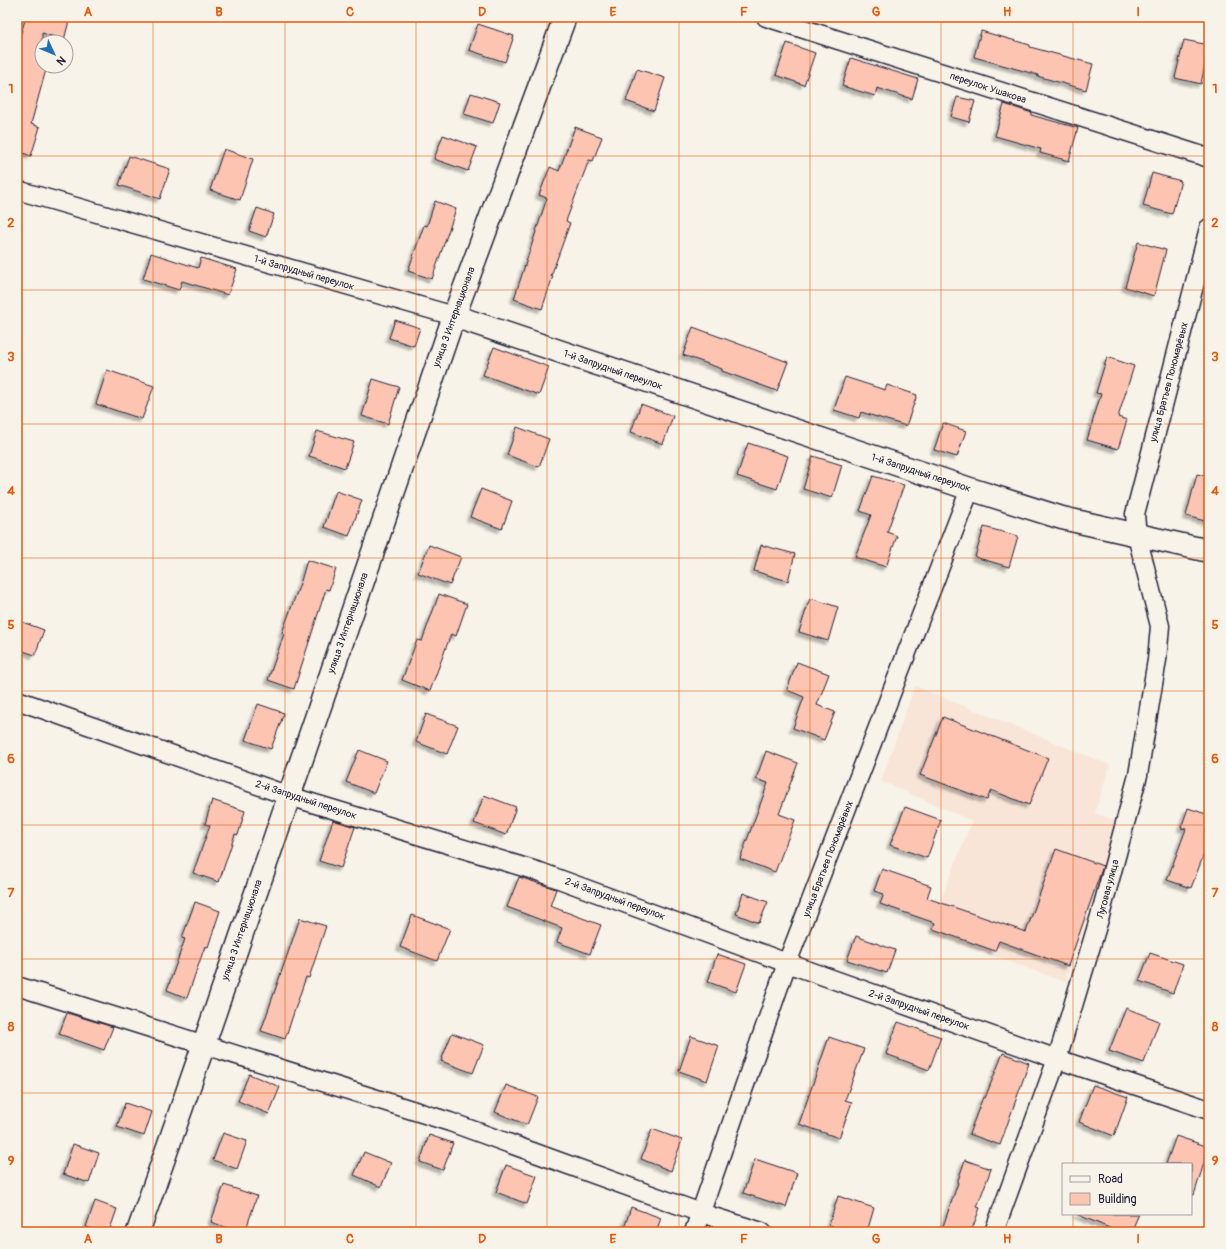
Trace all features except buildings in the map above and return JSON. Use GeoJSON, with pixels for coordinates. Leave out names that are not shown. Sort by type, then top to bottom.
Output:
{"type":"FeatureCollection","features":[{"type":"Feature","properties":{"kind":"street","name":"улица 3 Интернационала"},"geometry":{"type":"LineString","coordinates":[[138,1232],[454,316],[565,17]]}},
{"type":"Feature","properties":{"kind":"street","name":"переулок Ушакова"},"geometry":{"type":"LineString","coordinates":[[766,17],[1209,158]]}},
{"type":"Feature","properties":{"kind":"street","name":"1-й Запрудный переулок"},"geometry":{"type":"LineString","coordinates":[[17,190],[454,316],[970,489],[1062,518],[1209,551]]}},
{"type":"Feature","properties":{"kind":"street","name":"улица Братьев Пономарёвых"},"geometry":{"type":"LineString","coordinates":[[1138,536],[1135,514],[1209,228]]}},
{"type":"Feature","properties":{"kind":"street","name":"улица Братьев Пономарёвых"},"geometry":{"type":"LineString","coordinates":[[694,1232],[788,963],[970,489]]}},
{"type":"Feature","properties":{"kind":"street","name":"Луговая улица"},"geometry":{"type":"LineString","coordinates":[[994,1232],[1057,1059],[1100,916],[1138,776],[1157,660],[1160,626],[1138,536]]}},
{"type":"Feature","properties":{"kind":"street","name":"2-й Запрудный переулок"},"geometry":{"type":"LineString","coordinates":[[17,700],[288,796],[540,872],[788,963],[1057,1059],[1209,1110]]}},
{"type":"Feature","properties":{"kind":"street"},"geometry":{"type":"LineString","coordinates":[[17,986],[450,1122],[701,1213],[762,1232]]}},
{"type":"Feature","properties":{"kind":"shaded area"},"geometry":{"type":"Polygon","coordinates":[[[915,686],[1110,765],[1095,813],[1120,822],[1065,982],[928,932],[972,821],[881,781],[915,686]]]}}]}
